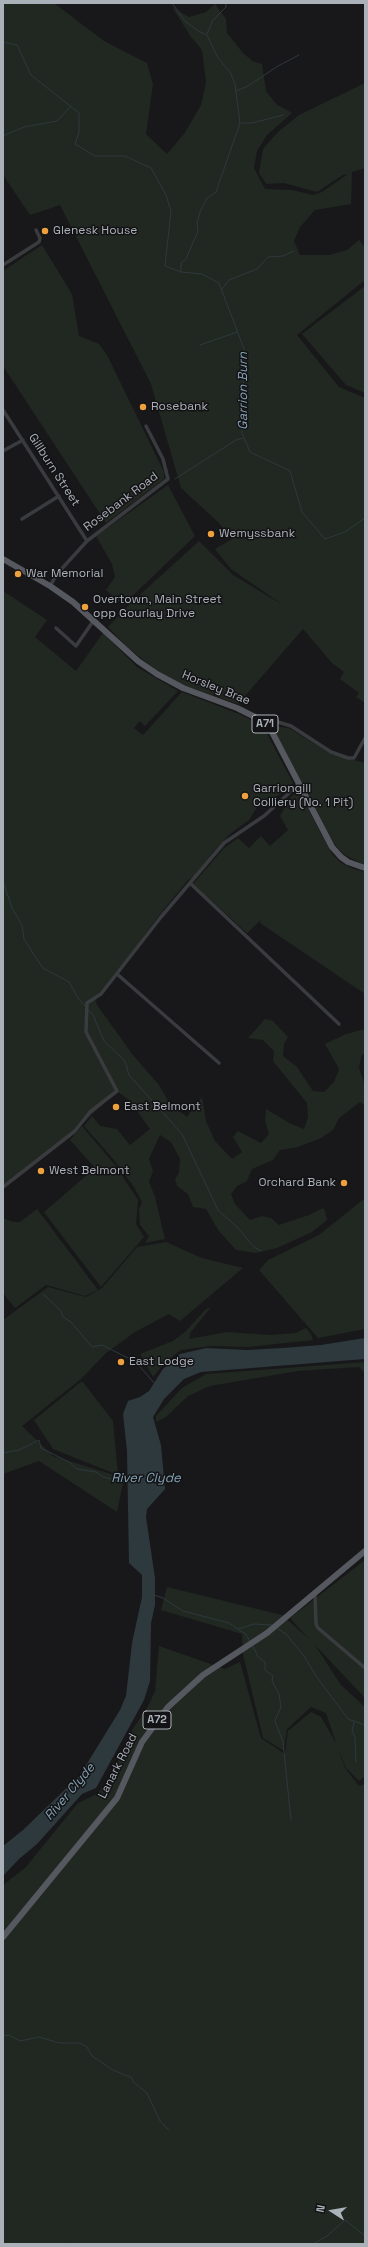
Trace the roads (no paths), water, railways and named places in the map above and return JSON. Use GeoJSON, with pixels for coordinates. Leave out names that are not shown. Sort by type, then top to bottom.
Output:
{"type":"FeatureCollection","features":[{"type":"Feature","properties":{"kind":"main road","name":"A71"},"geometry":{"type":"LineString","coordinates":[[3,559],[50,586],[73,602],[94,620]]}},
{"type":"Feature","properties":{"kind":"main road","name":"Horsley Brae"},"geometry":{"type":"LineString","coordinates":[[94,620],[138,661],[157,674],[183,688],[236,708],[260,719],[272,732],[332,847],[340,858],[365,868]]}},
{"type":"Feature","properties":{"kind":"main road","name":"Lanark Road"},"geometry":{"type":"LineString","coordinates":[[3,1938],[116,1798],[142,1742],[168,1707],[203,1675],[254,1642],[365,1551]]}},
{"type":"Feature","properties":{"kind":"street"},"geometry":{"type":"LineString","coordinates":[[3,265],[39,242],[40,238],[36,230]]}},
{"type":"Feature","properties":{"kind":"street","name":"Gillburn Street"},"geometry":{"type":"LineString","coordinates":[[3,410],[87,541]]}},
{"type":"Feature","properties":{"kind":"street","name":"Rosebank Road"},"geometry":{"type":"LineString","coordinates":[[50,586],[58,574],[87,541],[168,479],[163,459],[146,426]]}},
{"type":"Feature","properties":{"kind":"street"},"geometry":{"type":"LineString","coordinates":[[3,451],[23,440]]}},
{"type":"Feature","properties":{"kind":"street"},"geometry":{"type":"LineString","coordinates":[[22,519],[59,496]]}},
{"type":"Feature","properties":{"kind":"street"},"geometry":{"type":"LineString","coordinates":[[56,628],[76,646],[94,620]]}},
{"type":"Feature","properties":{"kind":"street"},"geometry":{"type":"LineString","coordinates":[[260,719],[265,718],[291,726],[331,752],[348,758],[354,758],[365,738]]}},
{"type":"Feature","properties":{"kind":"street"},"geometry":{"type":"LineString","coordinates":[[3,1187],[75,1131],[90,1112],[117,1091],[86,1032],[87,1003],[101,994],[161,917],[224,843],[264,816],[299,784]]}},
{"type":"Feature","properties":{"kind":"street"},"geometry":{"type":"LineString","coordinates":[[190,884],[339,1024]]}},
{"type":"Feature","properties":{"kind":"street"},"geometry":{"type":"LineString","coordinates":[[117,974],[219,1063]]}},
{"type":"Feature","properties":{"kind":"street"},"geometry":{"type":"LineString","coordinates":[[314,1594],[316,1624],[318,1628],[365,1668]]}},
{"type":"Feature","properties":{"kind":"water","name":"River Clyde"},"geometry":{"type":"Polygon","coordinates":[[[365,1338],[365,1359],[201,1372],[184,1379],[164,1399],[153,1417],[161,1445],[165,1489],[147,1509],[146,1517],[155,1578],[155,1605],[151,1623],[150,1681],[144,1700],[96,1788],[82,1794],[37,1844],[19,1859],[3,1876],[3,1846],[23,1830],[80,1775],[120,1710],[126,1696],[132,1643],[142,1597],[142,1575],[129,1563],[127,1451],[123,1414],[128,1401],[140,1397],[149,1391],[163,1369],[180,1354],[206,1348],[247,1350],[283,1348],[321,1345],[365,1338]]]}},
{"type":"Feature","properties":{"kind":"waterway"},"geometry":{"type":"LineString","coordinates":[[172,3],[185,21],[198,31],[207,35],[218,58],[230,72],[235,84],[240,123],[216,192],[207,198],[200,212],[197,223],[198,231],[186,259],[181,263],[181,271]]}},
{"type":"Feature","properties":{"kind":"waterway"},"geometry":{"type":"LineString","coordinates":[[207,34],[213,20],[226,7],[226,3]]}},
{"type":"Feature","properties":{"kind":"waterway","name":"Garrion Burn"},"geometry":{"type":"LineString","coordinates":[[3,42],[17,45],[31,75],[79,113],[79,132],[75,144],[95,156],[125,156],[151,168],[166,195],[171,211],[165,266],[181,272],[202,274],[219,283],[244,349],[242,433],[250,452],[290,471],[302,512],[325,539],[345,532],[365,518]]}},
{"type":"Feature","properties":{"kind":"waterway"},"geometry":{"type":"LineString","coordinates":[[236,91],[248,86],[278,66],[299,55]]}},
{"type":"Feature","properties":{"kind":"waterway"},"geometry":{"type":"LineString","coordinates":[[3,136],[24,127],[57,121],[71,106]]}},
{"type":"Feature","properties":{"kind":"waterway"},"geometry":{"type":"LineString","coordinates":[[241,123],[252,123],[283,115]]}},
{"type":"Feature","properties":{"kind":"waterway"},"geometry":{"type":"LineString","coordinates":[[222,289],[229,280],[257,269],[268,257],[283,256],[294,251]]}},
{"type":"Feature","properties":{"kind":"waterway"},"geometry":{"type":"LineString","coordinates":[[200,345],[237,332]]}},
{"type":"Feature","properties":{"kind":"waterway"},"geometry":{"type":"LineString","coordinates":[[175,479],[236,440],[243,438]]}},
{"type":"Feature","properties":{"kind":"waterway"},"geometry":{"type":"LineString","coordinates":[[3,881],[12,908],[22,925],[24,939],[36,958],[43,968],[69,982],[78,998],[85,1006]]}},
{"type":"Feature","properties":{"kind":"waterway"},"geometry":{"type":"LineString","coordinates":[[88,1010],[93,1015],[104,1041],[125,1061],[129,1075],[182,1134],[218,1210],[238,1228],[254,1247],[261,1251]]}},
{"type":"Feature","properties":{"kind":"waterway"},"geometry":{"type":"LineString","coordinates":[[43,1294],[61,1311],[63,1317],[71,1322],[92,1347],[102,1345],[136,1362],[155,1384]]}},
{"type":"Feature","properties":{"kind":"waterway"},"geometry":{"type":"LineString","coordinates":[[3,1453],[19,1450],[39,1440],[41,1448],[69,1462],[77,1469],[96,1472],[103,1477],[127,1483]]}},
{"type":"Feature","properties":{"kind":"waterway"},"geometry":{"type":"LineString","coordinates":[[154,1595],[163,1598],[183,1611],[229,1623],[238,1629],[254,1624],[272,1625]]}},
{"type":"Feature","properties":{"kind":"waterway"},"geometry":{"type":"LineString","coordinates":[[278,1629],[286,1634],[304,1656],[316,1676],[348,1719],[365,1725]]}},
{"type":"Feature","properties":{"kind":"waterway"},"geometry":{"type":"LineString","coordinates":[[239,1630],[246,1634],[250,1642]]}},
{"type":"Feature","properties":{"kind":"waterway"},"geometry":{"type":"LineString","coordinates":[[253,1646],[258,1657],[265,1662],[265,1670],[273,1676],[272,1681],[279,1694],[281,1707],[275,1721],[283,1742],[291,1820]]}},
{"type":"Feature","properties":{"kind":"waterway"},"geometry":{"type":"LineString","coordinates":[[354,1722],[352,1731],[355,1737],[356,1762]]}},
{"type":"Feature","properties":{"kind":"waterway"},"geometry":{"type":"LineString","coordinates":[[3,2036],[9,2035],[20,2041],[39,2037],[59,2043],[80,2043],[87,2047],[92,2056],[113,2070],[132,2078],[133,2082],[147,2093],[160,2121],[169,2130]]}},
{"type":"Feature","properties":{"kind":"waterway"},"geometry":{"type":"LineString","coordinates":[[313,2244],[327,2236],[345,2220],[365,2236]]}},
{"type":"Feature","properties":{"kind":"place","name":"Glenesk House"},"geometry":{"type":"Point","coordinates":[45,231]}},
{"type":"Feature","properties":{"kind":"place","name":"Rosebank"},"geometry":{"type":"Point","coordinates":[143,407]}},
{"type":"Feature","properties":{"kind":"place","name":"Wemyssbank"},"geometry":{"type":"Point","coordinates":[211,534]}},
{"type":"Feature","properties":{"kind":"place","name":"War Memorial"},"geometry":{"type":"Point","coordinates":[18,574]}},
{"type":"Feature","properties":{"kind":"place","name":"Overtown, Main Street opp Gourlay Drive"},"geometry":{"type":"Point","coordinates":[85,607]}},
{"type":"Feature","properties":{"kind":"place","name":"Garriongill Colliery (No. 1 Pit)"},"geometry":{"type":"Point","coordinates":[245,796]}},
{"type":"Feature","properties":{"kind":"place","name":"East Belmont"},"geometry":{"type":"Point","coordinates":[116,1107]}},
{"type":"Feature","properties":{"kind":"place","name":"West Belmont"},"geometry":{"type":"Point","coordinates":[41,1171]}},
{"type":"Feature","properties":{"kind":"place","name":"Orchard Bank"},"geometry":{"type":"Point","coordinates":[344,1183]}},
{"type":"Feature","properties":{"kind":"place","name":"East Lodge"},"geometry":{"type":"Point","coordinates":[121,1362]}}]}
